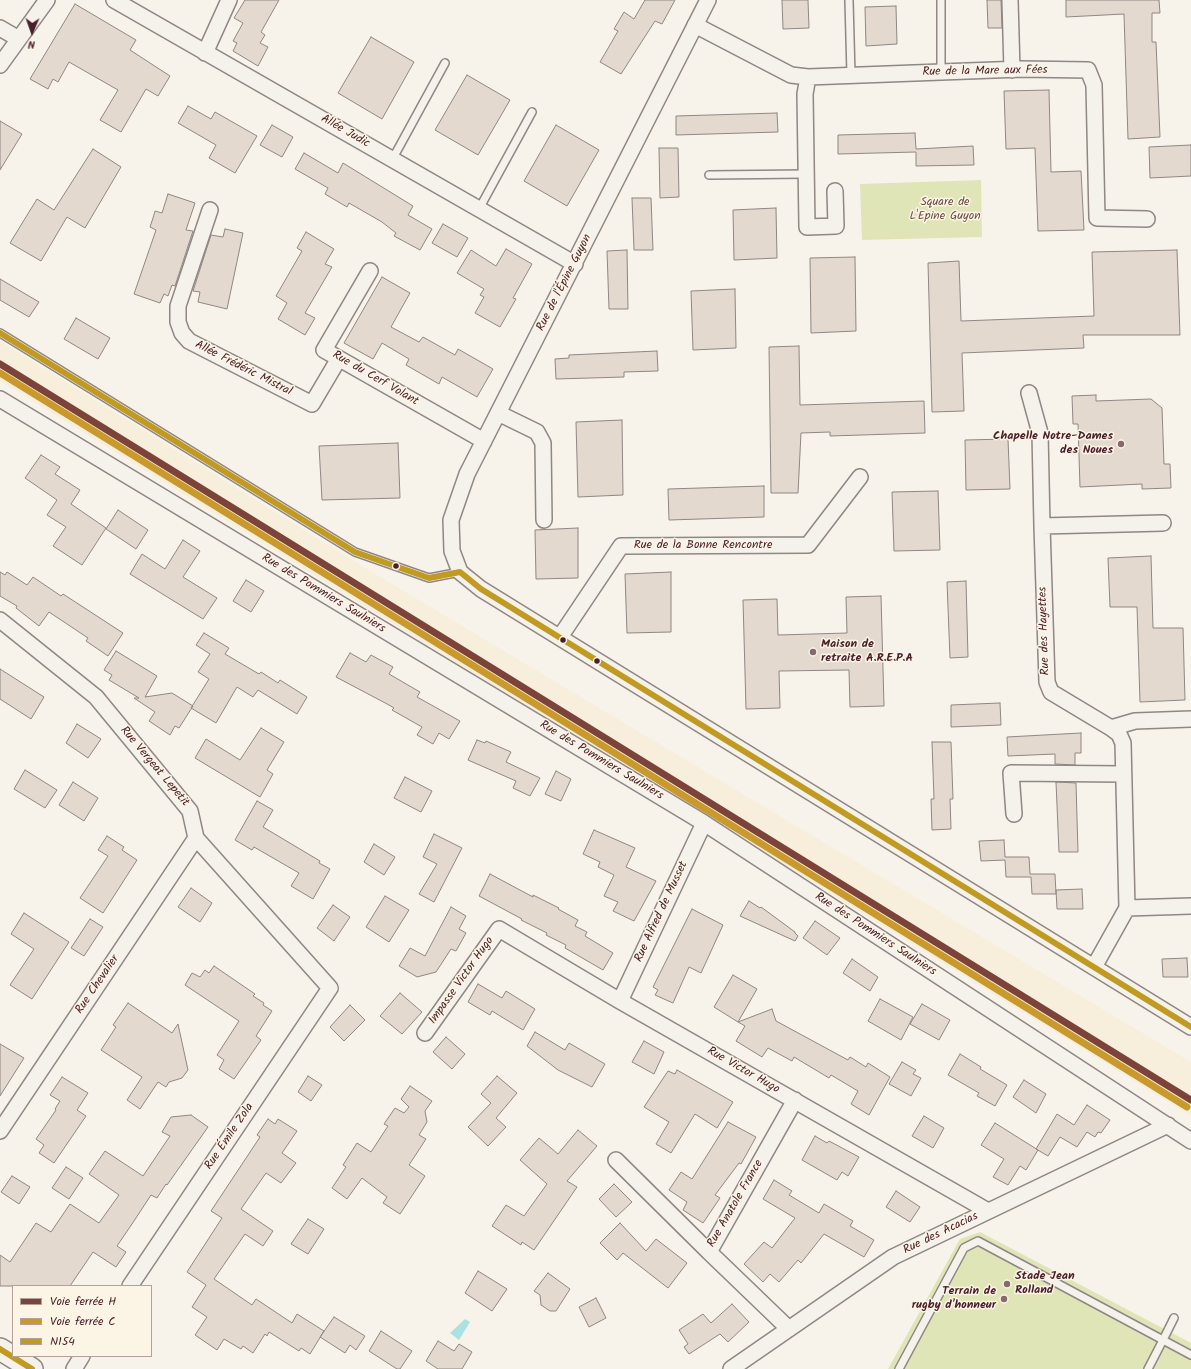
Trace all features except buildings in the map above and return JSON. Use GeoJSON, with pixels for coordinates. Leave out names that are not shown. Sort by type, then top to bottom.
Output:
{"type":"FeatureCollection","features":[{"type":"Feature","properties":{"kind":"street"},"geometry":{"type":"LineString","coordinates":[[0,65],[47,0]]}},
{"type":"Feature","properties":{"kind":"street","name":"Allée Judic"},"geometry":{"type":"LineString","coordinates":[[114,0],[575,264]]}},
{"type":"Feature","properties":{"kind":"street"},"geometry":{"type":"LineString","coordinates":[[205,52],[229,0]]}},
{"type":"Feature","properties":{"kind":"street","name":"Rue de l'Épine Guyon"},"geometry":{"type":"LineString","coordinates":[[460,572],[452,551],[451,520],[467,474],[708,0]]}},
{"type":"Feature","properties":{"kind":"street"},"geometry":{"type":"LineString","coordinates":[[1010,0],[1012,70]]}},
{"type":"Feature","properties":{"kind":"street","name":"Rue de la Mare aux Fées"},"geometry":{"type":"LineString","coordinates":[[695,25],[791,75],[808,77],[1012,70],[1088,70],[1094,85],[1097,218],[1147,219]]}},
{"type":"Feature","properties":{"kind":"street"},"geometry":{"type":"LineString","coordinates":[[0,28],[19,39]]}},
{"type":"Feature","properties":{"kind":"street"},"geometry":{"type":"LineString","coordinates":[[808,77],[805,94],[807,227],[836,226],[836,192]]}},
{"type":"Feature","properties":{"kind":"street","name":"Allée Frédéric Mistral"},"geometry":{"type":"LineString","coordinates":[[210,210],[178,306],[178,322],[182,333],[189,341],[312,404],[338,360]]}},
{"type":"Feature","properties":{"kind":"street","name":"Rue du Cerf Volant"},"geometry":{"type":"LineString","coordinates":[[370,271],[324,350],[338,360],[484,441]]}},
{"type":"Feature","properties":{"kind":"street","name":"Rue des Hayettes"},"geometry":{"type":"LineString","coordinates":[[1029,393],[1040,433],[1048,682],[1051,692],[1111,728],[1119,734],[1123,743],[1127,908]]}},
{"type":"Feature","properties":{"kind":"street","name":"Rue des Pommiers Saulniers"},"geometry":{"type":"LineString","coordinates":[[0,399],[704,823],[1191,1141]]}},
{"type":"Feature","properties":{"kind":"street"},"geometry":{"type":"LineString","coordinates":[[498,413],[538,432],[543,443],[544,520]]}},
{"type":"Feature","properties":{"kind":"street","name":"Rue de la Bonne Rencontre"},"geometry":{"type":"LineString","coordinates":[[560,637],[621,546],[808,545],[860,477]]}},
{"type":"Feature","properties":{"kind":"street"},"geometry":{"type":"LineString","coordinates":[[1042,526],[1163,523]]}},
{"type":"Feature","properties":{"kind":"street"},"geometry":{"type":"LineString","coordinates":[[460,572],[480,589],[1191,1027]]}},
{"type":"Feature","properties":{"kind":"street","name":"Rue Vergeat Lepetit"},"geometry":{"type":"LineString","coordinates":[[0,620],[96,697],[190,811],[196,838],[330,988]]}},
{"type":"Feature","properties":{"kind":"street"},"geometry":{"type":"LineString","coordinates":[[1111,728],[1135,721],[1191,719]]}},
{"type":"Feature","properties":{"kind":"street"},"geometry":{"type":"LineString","coordinates":[[1014,814],[1011,773],[1123,774]]}},
{"type":"Feature","properties":{"kind":"street","name":"Rue Alfred de Musset"},"geometry":{"type":"LineString","coordinates":[[620,1001],[704,823]]}},
{"type":"Feature","properties":{"kind":"street","name":"Rue Chevalier"},"geometry":{"type":"LineString","coordinates":[[0,1131],[196,838]]}},
{"type":"Feature","properties":{"kind":"street"},"geometry":{"type":"LineString","coordinates":[[1094,967],[1127,908],[1191,906]]}},
{"type":"Feature","properties":{"kind":"street","name":"Rue Victor Hugo"},"geometry":{"type":"LineString","coordinates":[[499,929],[620,1001],[988,1211]]}},
{"type":"Feature","properties":{"kind":"street","name":"Impasse Victor Hugo"},"geometry":{"type":"LineString","coordinates":[[425,1033],[499,929]]}},
{"type":"Feature","properties":{"kind":"street","name":"Rue Émile Zola"},"geometry":{"type":"LineString","coordinates":[[131,1285],[330,988]]}},
{"type":"Feature","properties":{"kind":"street","name":"Rue Anatole France"},"geometry":{"type":"LineString","coordinates":[[789,1329],[709,1252],[795,1100]]}},
{"type":"Feature","properties":{"kind":"street","name":"Rue des Acacias"},"geometry":{"type":"LineString","coordinates":[[731,1369],[893,1257],[1168,1125]]}},
{"type":"Feature","properties":{"kind":"street"},"geometry":{"type":"LineString","coordinates":[[616,1160],[709,1252]]}},
{"type":"Feature","properties":{"kind":"street"},"geometry":{"type":"LineString","coordinates":[[0,1349],[12,1356]]}},
{"type":"Feature","properties":{"kind":"street"},"geometry":{"type":"LineString","coordinates":[[13,1357],[32,1369]]}},
{"type":"Feature","properties":{"kind":"street"},"geometry":{"type":"LineString","coordinates":[[74,1369],[81,1357]]}},
{"type":"Feature","properties":{"kind":"lane"},"geometry":{"type":"LineString","coordinates":[[941,0],[941,73]]}},
{"type":"Feature","properties":{"kind":"lane"},"geometry":{"type":"LineString","coordinates":[[849,1],[851,75]]}},
{"type":"Feature","properties":{"kind":"lane"},"geometry":{"type":"LineString","coordinates":[[392,160],[445,62]]}},
{"type":"Feature","properties":{"kind":"lane"},"geometry":{"type":"LineString","coordinates":[[479,209],[532,112]]}},
{"type":"Feature","properties":{"kind":"lane"},"geometry":{"type":"LineString","coordinates":[[708,175],[807,174]]}},
{"type":"Feature","properties":{"kind":"lane"},"geometry":{"type":"LineString","coordinates":[[0,333],[355,552],[429,578],[460,572]]}},
{"type":"Feature","properties":{"kind":"lane"},"geometry":{"type":"LineString","coordinates":[[899,1369],[964,1248],[978,1241],[1191,1355]]}},
{"type":"Feature","properties":{"kind":"lane"},"geometry":{"type":"LineString","coordinates":[[1148,1369],[1174,1318]]}},
{"type":"Feature","properties":{"kind":"shaded area"},"geometry":{"type":"Polygon","coordinates":[[[0,341],[362,566],[1191,1062],[1191,1116],[0,381],[0,341]]]}},
{"type":"Feature","properties":{"kind":"green space","name":"Square de L'Epine Guyon"},"geometry":{"type":"Polygon","coordinates":[[[981,180],[982,237],[862,240],[860,184],[981,180]]]}},
{"type":"Feature","properties":{"kind":"green space","name":"Stade Jean Rolland"},"geometry":{"type":"Polygon","coordinates":[[[980,1232],[1191,1343],[1191,1369],[888,1369],[960,1239],[980,1232]]]}},
{"type":"Feature","properties":{"kind":"water"},"geometry":{"type":"Polygon","coordinates":[[[465,1319],[470,1322],[459,1340],[450,1333],[465,1319]]]}},
{"type":"Feature","properties":{"kind":"rail line","name":"H"},"geometry":{"type":"LineString","coordinates":[[0,364],[1191,1100]]}},
{"type":"Feature","properties":{"kind":"rail line","name":"C"},"geometry":{"type":"LineString","coordinates":[[0,373],[1187,1107]]}},
{"type":"Feature","properties":{"kind":"transit line","name":"N154"},"geometry":{"type":"LineString","coordinates":[[0,333],[355,552],[429,578],[460,572],[481,589],[1191,1027]]}},
{"type":"Feature","properties":{"kind":"transit line","name":"N154"},"geometry":{"type":"LineString","coordinates":[[0,1349],[12,1356]]}},
{"type":"Feature","properties":{"kind":"transit line","name":"N154"},"geometry":{"type":"LineString","coordinates":[[13,1357],[32,1369]]}},
{"type":"Feature","properties":{"kind":"place","name":"Chapelle Notre-Dames des Noues"},"geometry":{"type":"Point","coordinates":[1121,444]}},
{"type":"Feature","properties":{"kind":"place","name":"Maison de retraite A.R.E.P.A"},"geometry":{"type":"Point","coordinates":[813,652]}},
{"type":"Feature","properties":{"kind":"place","name":"Stade Jean Rolland"},"geometry":{"type":"Point","coordinates":[1007,1284]}},
{"type":"Feature","properties":{"kind":"place","name":"Terrain de rugby d'honneur"},"geometry":{"type":"Point","coordinates":[1004,1299]}}]}
